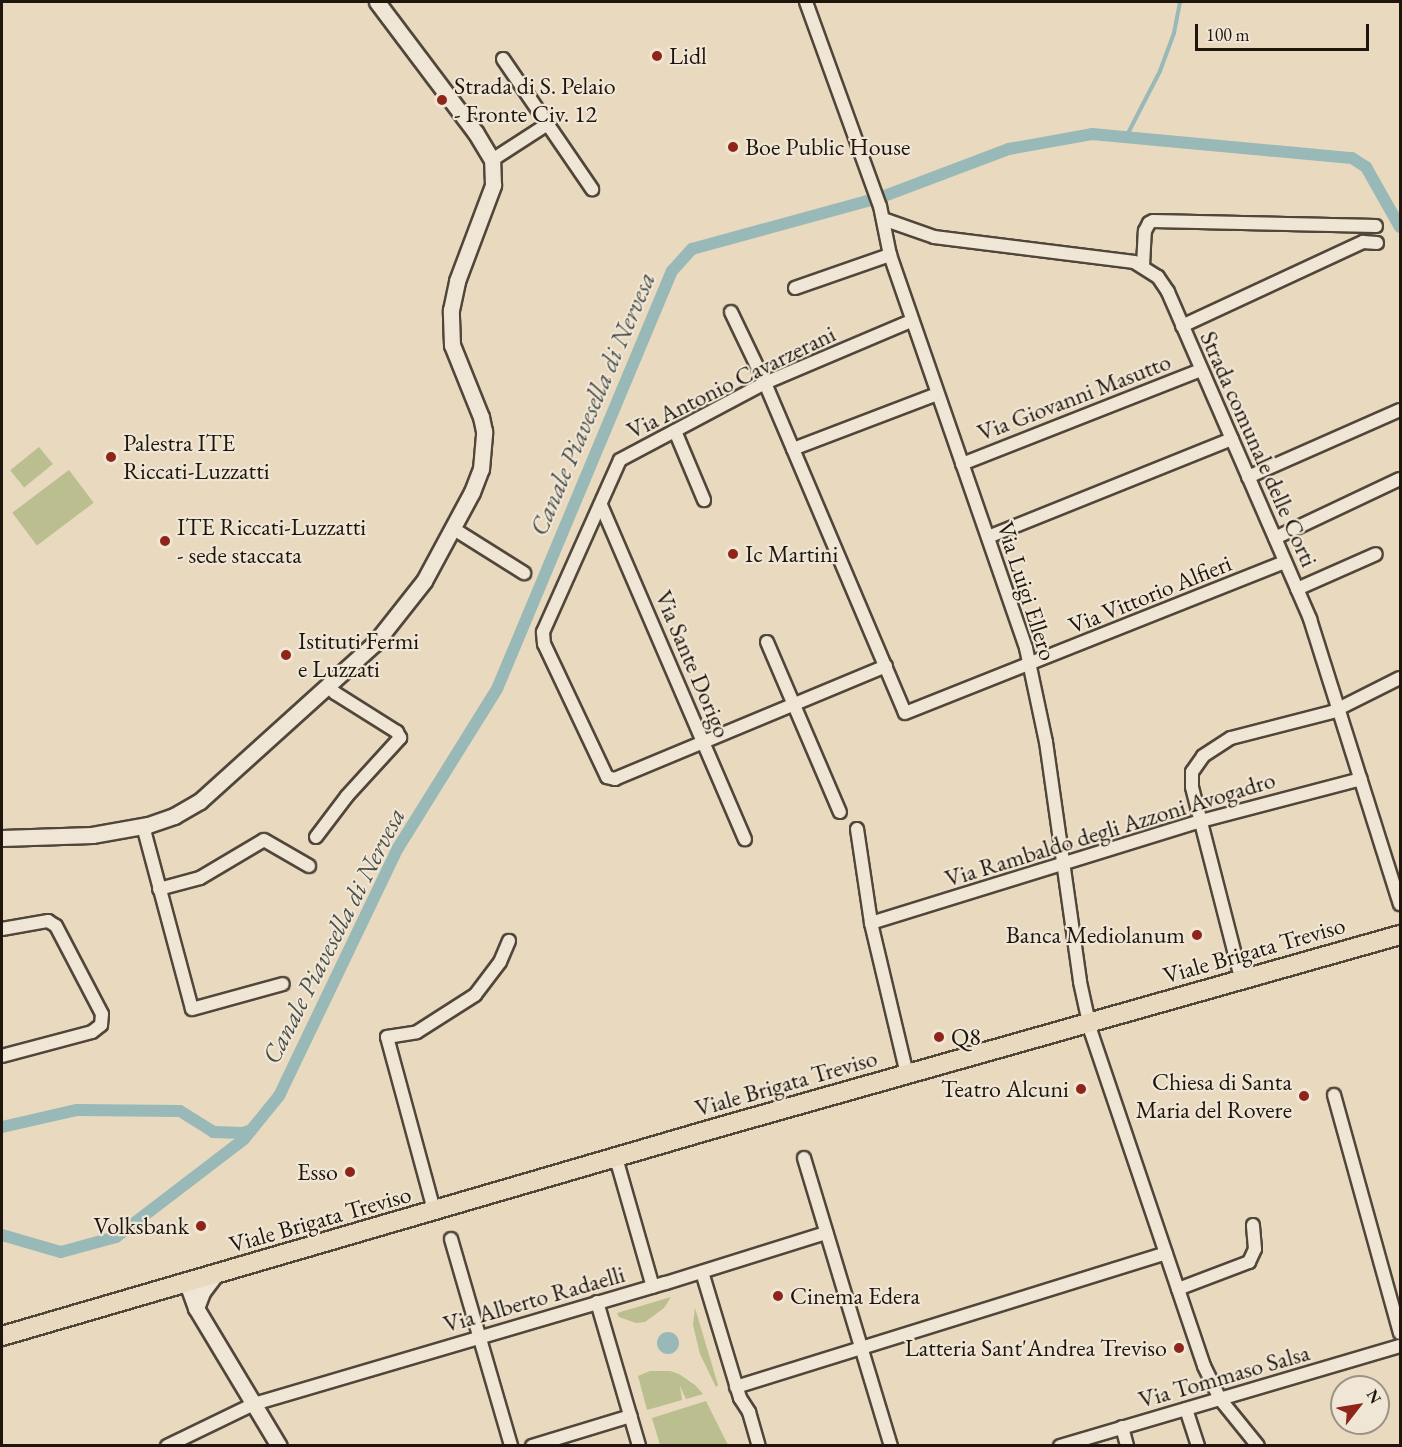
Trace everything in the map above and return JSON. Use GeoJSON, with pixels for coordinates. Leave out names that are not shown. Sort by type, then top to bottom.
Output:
{"type":"FeatureCollection","features":[{"type":"Feature","properties":{"kind":"main road","name":"Viale Brigata Treviso"},"geometry":{"type":"LineString","coordinates":[[2,1336],[1241,978],[1401,934]]}},
{"type":"Feature","properties":{"kind":"street"},"geometry":{"type":"LineString","coordinates":[[2,838],[92,834],[143,826],[174,816],[212,791],[329,687],[375,643],[402,613],[424,581],[454,529],[481,469],[484,431],[482,417],[452,345],[451,309],[457,281],[493,185],[492,160],[475,132],[377,2]]}},
{"type":"Feature","properties":{"kind":"street","name":"Via Luigi Ellero"},"geometry":{"type":"LineString","coordinates":[[806,2],[880,206],[890,255],[1031,665],[1046,742],[1088,1022],[1204,1366],[1220,1399],[1258,1446]]}},
{"type":"Feature","properties":{"kind":"street"},"geometry":{"type":"LineString","coordinates":[[502,59],[592,189]]}},
{"type":"Feature","properties":{"kind":"street"},"geometry":{"type":"LineString","coordinates":[[492,160],[546,125]]}},
{"type":"Feature","properties":{"kind":"street"},"geometry":{"type":"LineString","coordinates":[[883,219],[934,237],[1120,260],[1143,266],[1145,231],[1149,223],[1154,221],[1376,226]]}},
{"type":"Feature","properties":{"kind":"street","name":"Strada comunale delle Corti"},"geometry":{"type":"LineString","coordinates":[[1182,326],[1363,242],[1377,243]]}},
{"type":"Feature","properties":{"kind":"street"},"geometry":{"type":"LineString","coordinates":[[795,288],[890,255]]}},
{"type":"Feature","properties":{"kind":"street","name":"Strada comunale delle Corti"},"geometry":{"type":"LineString","coordinates":[[1143,266],[1164,285],[1321,648],[1401,904]]}},
{"type":"Feature","properties":{"kind":"street"},"geometry":{"type":"LineString","coordinates":[[703,740],[886,666],[765,383],[730,312]]}},
{"type":"Feature","properties":{"kind":"street","name":"Via Antonio Cavarzerani"},"geometry":{"type":"LineString","coordinates":[[703,740],[615,778],[607,777],[544,644],[543,632],[602,505],[620,460],[765,383],[912,321]]}},
{"type":"Feature","properties":{"kind":"street","name":"Via Giovanni Masutto"},"geometry":{"type":"LineString","coordinates":[[962,464],[1201,370]]}},
{"type":"Feature","properties":{"kind":"street"},"geometry":{"type":"LineString","coordinates":[[793,449],[937,394]]}},
{"type":"Feature","properties":{"kind":"street"},"geometry":{"type":"LineString","coordinates":[[1248,477],[1401,410]]}},
{"type":"Feature","properties":{"kind":"street"},"geometry":{"type":"LineString","coordinates":[[675,431],[704,500]]}},
{"type":"Feature","properties":{"kind":"street"},"geometry":{"type":"LineString","coordinates":[[988,537],[1232,439]]}},
{"type":"Feature","properties":{"kind":"street"},"geometry":{"type":"LineString","coordinates":[[1275,538],[1401,479]]}},
{"type":"Feature","properties":{"kind":"street","name":"Via Sante Dorigo"},"geometry":{"type":"LineString","coordinates":[[602,505],[745,839]]}},
{"type":"Feature","properties":{"kind":"street"},"geometry":{"type":"LineString","coordinates":[[454,529],[524,573]]}},
{"type":"Feature","properties":{"kind":"street","name":"Strada comunale delle Corti"},"geometry":{"type":"LineString","coordinates":[[1297,589],[1376,554]]}},
{"type":"Feature","properties":{"kind":"street","name":"Via Vittorio Alfieri"},"geometry":{"type":"LineString","coordinates":[[886,666],[905,713],[1031,665],[1285,562]]}},
{"type":"Feature","properties":{"kind":"street"},"geometry":{"type":"LineString","coordinates":[[767,642],[840,812]]}},
{"type":"Feature","properties":{"kind":"street"},"geometry":{"type":"LineString","coordinates":[[1241,978],[1191,778],[1196,765],[1210,750],[1243,734],[1340,709],[1401,678]]}},
{"type":"Feature","properties":{"kind":"street"},"geometry":{"type":"LineString","coordinates":[[316,837],[347,796],[400,738],[397,732],[329,687]]}},
{"type":"Feature","properties":{"kind":"street","name":"Via Rambaldo degli Azzoni Avogadro"},"geometry":{"type":"LineString","coordinates":[[871,923],[1201,821],[1361,778]]}},
{"type":"Feature","properties":{"kind":"street"},"geometry":{"type":"LineString","coordinates":[[143,826],[192,1009],[283,984]]}},
{"type":"Feature","properties":{"kind":"street"},"geometry":{"type":"LineString","coordinates":[[857,829],[871,923],[907,1074]]}},
{"type":"Feature","properties":{"kind":"street"},"geometry":{"type":"LineString","coordinates":[[159,889],[200,878],[264,840],[309,866]]}},
{"type":"Feature","properties":{"kind":"street"},"geometry":{"type":"LineString","coordinates":[[2,929],[48,921],[56,926],[102,1014],[101,1025],[92,1032],[2,1056]]}},
{"type":"Feature","properties":{"kind":"street"},"geometry":{"type":"LineString","coordinates":[[434,1210],[387,1037],[417,1032],[475,995],[500,962],[509,941]]}},
{"type":"Feature","properties":{"kind":"street"},"geometry":{"type":"LineString","coordinates":[[1334,1095],[1401,1333]]}},
{"type":"Feature","properties":{"kind":"street"},"geometry":{"type":"LineString","coordinates":[[616,1158],[653,1287]]}},
{"type":"Feature","properties":{"kind":"street"},"geometry":{"type":"LineString","coordinates":[[804,1158],[891,1446]]}},
{"type":"Feature","properties":{"kind":"street"},"geometry":{"type":"LineString","coordinates":[[1178,1289],[1249,1262],[1256,1249],[1253,1225]]}},
{"type":"Feature","properties":{"kind":"street","name":"Via Alberto Radaelli"},"geometry":{"type":"LineString","coordinates":[[167,1446],[254,1404],[653,1287],[826,1233]]}},
{"type":"Feature","properties":{"kind":"street"},"geometry":{"type":"LineString","coordinates":[[451,1239],[511,1446]]}},
{"type":"Feature","properties":{"kind":"street"},"geometry":{"type":"LineString","coordinates":[[736,1387],[862,1350],[1166,1253]]}},
{"type":"Feature","properties":{"kind":"street"},"geometry":{"type":"LineString","coordinates":[[702,1272],[736,1387],[748,1412],[759,1446]]}},
{"type":"Feature","properties":{"kind":"street"},"geometry":{"type":"LineString","coordinates":[[196,1308],[202,1293],[214,1275]]}},
{"type":"Feature","properties":{"kind":"street"},"geometry":{"type":"LineString","coordinates":[[187,1283],[196,1308],[279,1446]]}},
{"type":"Feature","properties":{"kind":"street"},"geometry":{"type":"LineString","coordinates":[[597,1302],[639,1446]]}},
{"type":"Feature","properties":{"kind":"street","name":"Via Tommaso Salsa"},"geometry":{"type":"LineString","coordinates":[[1060,1446],[1401,1346]]}},
{"type":"Feature","properties":{"kind":"street"},"geometry":{"type":"LineString","coordinates":[[1186,1409],[1198,1446]]}},
{"type":"Feature","properties":{"kind":"street"},"geometry":{"type":"LineString","coordinates":[[532,1446],[631,1416]]}},
{"type":"Feature","properties":{"kind":"street"},"geometry":{"type":"LineString","coordinates":[[1122,1427],[1127,1446]]}},
{"type":"Feature","properties":{"kind":"green space"},"geometry":{"type":"Polygon","coordinates":[[[39,447],[53,464],[24,487],[10,470],[39,447]]]}},
{"type":"Feature","properties":{"kind":"green space"},"geometry":{"type":"Polygon","coordinates":[[[69,470],[94,503],[37,545],[12,513],[69,470]]]}},
{"type":"Feature","properties":{"kind":"green space"},"geometry":{"type":"Polygon","coordinates":[[[671,1297],[664,1308],[645,1322],[636,1323],[619,1317],[617,1313],[671,1297]]]}},
{"type":"Feature","properties":{"kind":"green space"},"geometry":{"type":"Polygon","coordinates":[[[695,1308],[718,1385],[716,1387],[700,1354],[693,1325],[695,1308]]]}},
{"type":"Feature","properties":{"kind":"green space"},"geometry":{"type":"Polygon","coordinates":[[[650,1371],[670,1371],[679,1374],[703,1394],[686,1399],[680,1386],[682,1400],[647,1410],[638,1376],[650,1371]]]}},
{"type":"Feature","properties":{"kind":"green space"},"geometry":{"type":"Polygon","coordinates":[[[706,1401],[728,1445],[660,1445],[652,1418],[706,1401]]]}},
{"type":"Feature","properties":{"kind":"water"},"geometry":{"type":"Polygon","coordinates":[[[668,1332],[676,1335],[679,1343],[676,1351],[668,1354],[660,1351],[657,1343],[660,1335],[668,1332]]]}},
{"type":"Feature","properties":{"kind":"waterway"},"geometry":{"type":"LineString","coordinates":[[1126,137],[1160,71],[1174,33],[1180,2]]}},
{"type":"Feature","properties":{"kind":"waterway","name":"Canale Piavesella di Nervesa"},"geometry":{"type":"LineString","coordinates":[[2,1235],[61,1252],[116,1237],[244,1139],[279,1096],[398,848],[497,689],[672,271],[692,249],[879,198],[1009,149],[1092,134],[1352,158],[1366,167],[1400,227]]}},
{"type":"Feature","properties":{"kind":"waterway","name":"Canale Piavesella di Nervesa"},"geometry":{"type":"LineString","coordinates":[[2,1127],[77,1110],[180,1111],[213,1132],[243,1133],[251,1130]]}},
{"type":"Feature","properties":{"kind":"place","name":"Lidl"},"geometry":{"type":"Point","coordinates":[657,56]}},
{"type":"Feature","properties":{"kind":"place","name":"Strada di S. Pelaio - Fronte Civ. 12"},"geometry":{"type":"Point","coordinates":[442,100]}},
{"type":"Feature","properties":{"kind":"place","name":"Boe Public House"},"geometry":{"type":"Point","coordinates":[733,147]}},
{"type":"Feature","properties":{"kind":"place","name":"Palestra ITE Riccati-Luzzatti"},"geometry":{"type":"Point","coordinates":[111,457]}},
{"type":"Feature","properties":{"kind":"place","name":"ITE Riccati-Luzzatti - sede staccata"},"geometry":{"type":"Point","coordinates":[165,541]}},
{"type":"Feature","properties":{"kind":"place","name":"Ic Martini"},"geometry":{"type":"Point","coordinates":[733,554]}},
{"type":"Feature","properties":{"kind":"place","name":"Istituti Fermi e Luzzati"},"geometry":{"type":"Point","coordinates":[286,655]}},
{"type":"Feature","properties":{"kind":"place","name":"Banca Mediolanum"},"geometry":{"type":"Point","coordinates":[1197,935]}},
{"type":"Feature","properties":{"kind":"place","name":"Q8"},"geometry":{"type":"Point","coordinates":[939,1037]}},
{"type":"Feature","properties":{"kind":"place","name":"Teatro Alcuni"},"geometry":{"type":"Point","coordinates":[1081,1089]}},
{"type":"Feature","properties":{"kind":"place","name":"Chiesa di Santa Maria del Rovere"},"geometry":{"type":"Point","coordinates":[1304,1096]}},
{"type":"Feature","properties":{"kind":"place","name":"Esso"},"geometry":{"type":"Point","coordinates":[350,1172]}},
{"type":"Feature","properties":{"kind":"place","name":"Volksbank"},"geometry":{"type":"Point","coordinates":[201,1226]}},
{"type":"Feature","properties":{"kind":"place","name":"Cinema Edera"},"geometry":{"type":"Point","coordinates":[778,1296]}},
{"type":"Feature","properties":{"kind":"place","name":"Latteria Sant'Andrea Treviso"},"geometry":{"type":"Point","coordinates":[1179,1348]}}]}
